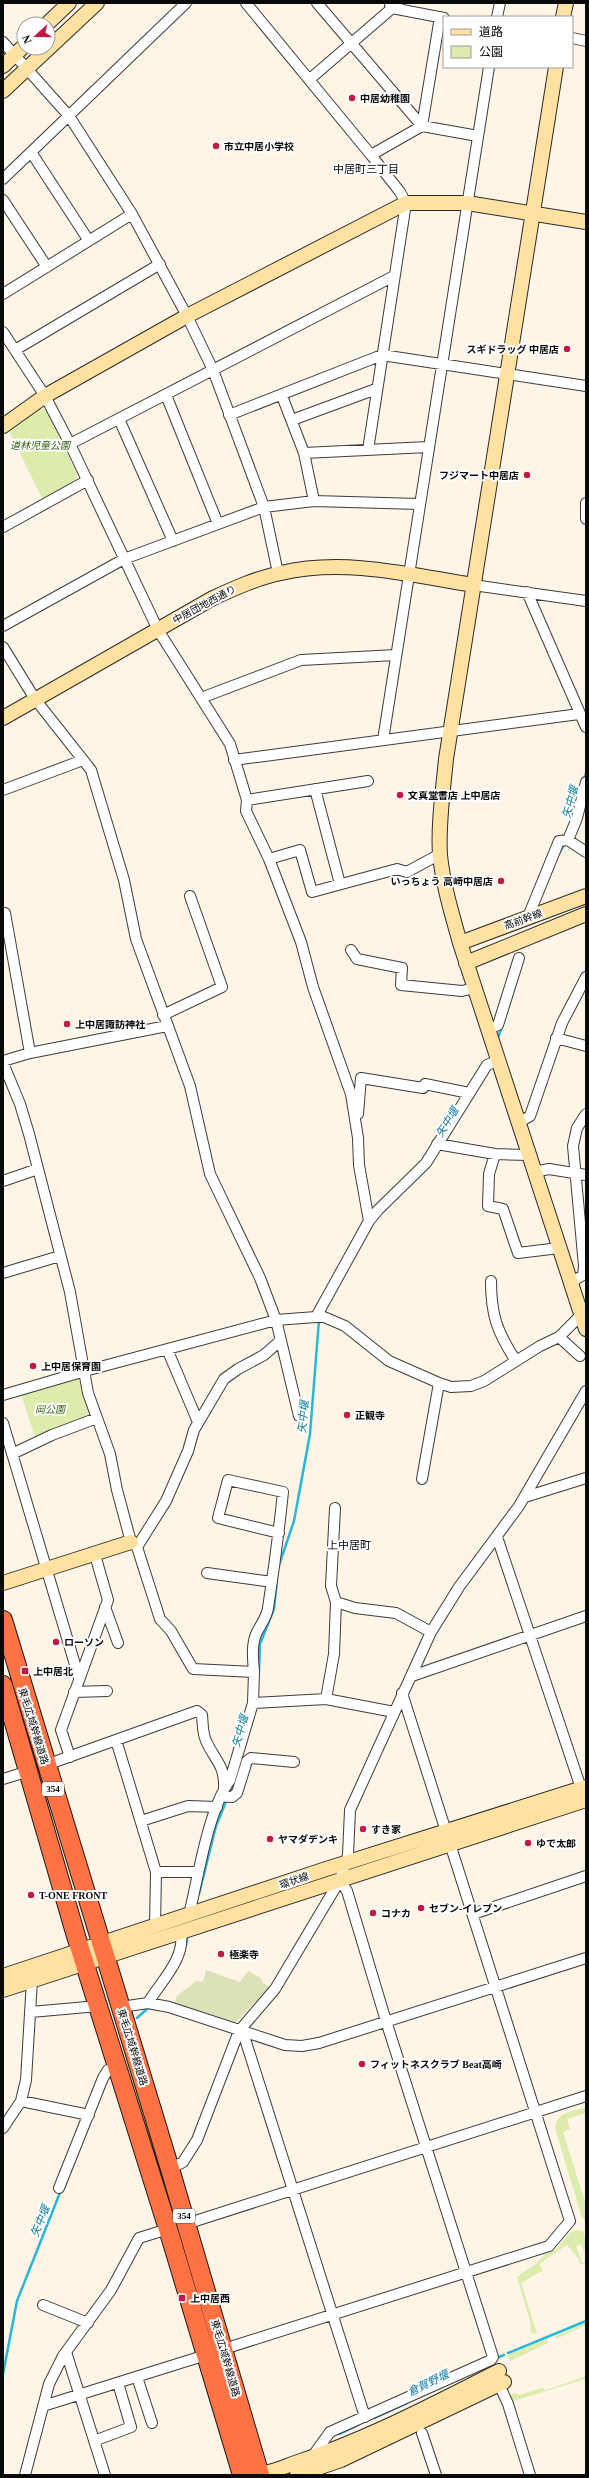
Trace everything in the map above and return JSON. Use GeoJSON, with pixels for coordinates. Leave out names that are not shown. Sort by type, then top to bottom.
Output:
{"type":"FeatureCollection","features":[{"type":"Feature","properties":{"kind":"highway","name":"東毛広域幹線道路"},"geometry":{"type":"LineString","coordinates":[[3,1620],[170,2169],[260,2475]]}},
{"type":"Feature","properties":{"kind":"highway","name":"東毛広域幹線道路"},"geometry":{"type":"LineString","coordinates":[[3,1685],[116,2066],[206,2355],[238,2474]]}},
{"type":"Feature","properties":{"kind":"street"},"geometry":{"type":"LineString","coordinates":[[55,16],[69,3]]}},
{"type":"Feature","properties":{"kind":"street"},"geometry":{"type":"LineString","coordinates":[[3,91],[97,3]]}},
{"type":"Feature","properties":{"kind":"street"},"geometry":{"type":"LineString","coordinates":[[3,179],[186,3]]}},
{"type":"Feature","properties":{"kind":"street"},"geometry":{"type":"LineString","coordinates":[[246,3],[310,78],[371,154],[400,192],[406,203],[376,389],[368,450]]}},
{"type":"Feature","properties":{"kind":"street"},"geometry":{"type":"LineString","coordinates":[[317,3],[350,44],[422,126],[478,136]]}},
{"type":"Feature","properties":{"kind":"street"},"geometry":{"type":"LineString","coordinates":[[498,16],[500,3]]}},
{"type":"Feature","properties":{"kind":"street"},"geometry":{"type":"LineString","coordinates":[[563,16],[566,3]]}},
{"type":"Feature","properties":{"kind":"street"},"geometry":{"type":"LineString","coordinates":[[310,78],[393,5],[442,18],[422,126]]}},
{"type":"Feature","properties":{"kind":"street"},"geometry":{"type":"LineString","coordinates":[[573,38],[586,41]]}},
{"type":"Feature","properties":{"kind":"street"},"geometry":{"type":"LineString","coordinates":[[3,42],[16,48]]}},
{"type":"Feature","properties":{"kind":"street"},"geometry":{"type":"LineString","coordinates":[[3,66],[16,53]]}},
{"type":"Feature","properties":{"kind":"street"},"geometry":{"type":"LineString","coordinates":[[21,56],[26,68],[69,116],[132,214],[187,316],[212,370],[264,507],[278,573]]}},
{"type":"Feature","properties":{"kind":"street"},"geometry":{"type":"LineString","coordinates":[[383,740],[428,446],[489,68]]}},
{"type":"Feature","properties":{"kind":"street"},"geometry":{"type":"LineString","coordinates":[[556,68],[451,731],[441,816],[440,854],[446,890],[466,963],[558,1248],[586,1329]]}},
{"type":"Feature","properties":{"kind":"street"},"geometry":{"type":"LineString","coordinates":[[371,154],[422,126]]}},
{"type":"Feature","properties":{"kind":"street"},"geometry":{"type":"LineString","coordinates":[[31,152],[89,241]]}},
{"type":"Feature","properties":{"kind":"street"},"geometry":{"type":"LineString","coordinates":[[3,200],[47,267]]}},
{"type":"Feature","properties":{"kind":"street"},"geometry":{"type":"LineString","coordinates":[[3,426],[45,396],[187,316],[406,203],[467,203],[534,212],[586,222]]}},
{"type":"Feature","properties":{"kind":"street"},"geometry":{"type":"LineString","coordinates":[[3,294],[132,214]]}},
{"type":"Feature","properties":{"kind":"street"},"geometry":{"type":"LineString","coordinates":[[15,350],[160,264]]}},
{"type":"Feature","properties":{"kind":"street"},"geometry":{"type":"LineString","coordinates":[[70,444],[394,276]]}},
{"type":"Feature","properties":{"kind":"street"},"geometry":{"type":"LineString","coordinates":[[3,332],[45,396],[70,444],[158,630],[226,738],[246,800],[246,811],[269,859],[301,942],[313,987],[351,1094],[357,1128],[359,1165],[369,1222]]}},
{"type":"Feature","properties":{"kind":"street"},"geometry":{"type":"LineString","coordinates":[[229,416],[382,355],[586,386]]}},
{"type":"Feature","properties":{"kind":"street"},"geometry":{"type":"LineString","coordinates":[[292,420],[376,389]]}},
{"type":"Feature","properties":{"kind":"street"},"geometry":{"type":"LineString","coordinates":[[166,395],[218,524]]}},
{"type":"Feature","properties":{"kind":"street"},"geometry":{"type":"LineString","coordinates":[[282,396],[304,453],[314,501]]}},
{"type":"Feature","properties":{"kind":"street"},"geometry":{"type":"LineString","coordinates":[[119,419],[173,541]]}},
{"type":"Feature","properties":{"kind":"street"},"geometry":{"type":"LineString","coordinates":[[304,453],[428,446]]}},
{"type":"Feature","properties":{"kind":"street"},"geometry":{"type":"LineString","coordinates":[[3,527],[88,480]]}},
{"type":"Feature","properties":{"kind":"street"},"geometry":{"type":"LineString","coordinates":[[3,626],[124,559],[264,507],[314,501],[419,504]]}},
{"type":"Feature","properties":{"kind":"street"},"geometry":{"type":"LineString","coordinates":[[586,503],[586,519]]}},
{"type":"Feature","properties":{"kind":"street","name":"中居団地西通り"},"geometry":{"type":"LineString","coordinates":[[3,718],[212,598],[240,585],[278,573],[325,568],[359,567],[474,585]]}},
{"type":"Feature","properties":{"kind":"street"},"geometry":{"type":"LineString","coordinates":[[474,585],[586,601]]}},
{"type":"Feature","properties":{"kind":"street"},"geometry":{"type":"LineString","coordinates":[[526,592],[586,727]]}},
{"type":"Feature","properties":{"kind":"street"},"geometry":{"type":"LineString","coordinates":[[3,647],[35,699],[90,770],[124,880],[136,939],[190,1086],[214,1185],[250,1253],[276,1320],[299,1416]]}},
{"type":"Feature","properties":{"kind":"street"},"geometry":{"type":"LineString","coordinates":[[201,698],[302,660],[396,655]]}},
{"type":"Feature","properties":{"kind":"street"},"geometry":{"type":"LineString","coordinates":[[234,760],[579,714]]}},
{"type":"Feature","properties":{"kind":"street"},"geometry":{"type":"LineString","coordinates":[[3,790],[83,760]]}},
{"type":"Feature","properties":{"kind":"street"},"geometry":{"type":"LineString","coordinates":[[246,800],[368,781]]}},
{"type":"Feature","properties":{"kind":"street"},"geometry":{"type":"LineString","coordinates":[[568,840],[577,818],[586,782]]}},
{"type":"Feature","properties":{"kind":"street"},"geometry":{"type":"LineString","coordinates":[[315,789],[340,884]]}},
{"type":"Feature","properties":{"kind":"street"},"geometry":{"type":"LineString","coordinates":[[528,917],[559,841],[568,840],[586,852]]}},
{"type":"Feature","properties":{"kind":"street"},"geometry":{"type":"LineString","coordinates":[[269,859],[300,850],[312,892],[397,869],[408,872],[440,854]]}},
{"type":"Feature","properties":{"kind":"street"},"geometry":{"type":"LineString","coordinates":[[164,1015],[222,987],[190,896]]}},
{"type":"Feature","properties":{"kind":"street","name":"高前幹線"},"geometry":{"type":"LineString","coordinates":[[460,943],[586,896]]}},
{"type":"Feature","properties":{"kind":"street"},"geometry":{"type":"LineString","coordinates":[[3,914],[5,913],[9,947],[15,964],[30,1054]]}},
{"type":"Feature","properties":{"kind":"street","name":"高前幹線"},"geometry":{"type":"LineString","coordinates":[[466,963],[586,914]]}},
{"type":"Feature","properties":{"kind":"street"},"geometry":{"type":"LineString","coordinates":[[351,950],[357,959],[402,968],[401,985],[462,991],[474,988]]}},
{"type":"Feature","properties":{"kind":"street"},"geometry":{"type":"LineString","coordinates":[[488,1029],[498,1025],[519,958]]}},
{"type":"Feature","properties":{"kind":"street"},"geometry":{"type":"LineString","coordinates":[[518,1123],[530,1116],[556,1038],[586,977]]}},
{"type":"Feature","properties":{"kind":"street"},"geometry":{"type":"LineString","coordinates":[[167,1026],[30,1054],[3,1062],[6,1081],[20,1104],[38,1169],[60,1256],[85,1370],[88,1393],[110,1454],[116,1490],[158,1614],[171,1631],[193,1670],[254,1672]]}},
{"type":"Feature","properties":{"kind":"street"},"geometry":{"type":"LineString","coordinates":[[556,1038],[586,1046]]}},
{"type":"Feature","properties":{"kind":"street"},"geometry":{"type":"LineString","coordinates":[[316,1317],[369,1222],[378,1210],[421,1169],[487,1065],[498,1061]]}},
{"type":"Feature","properties":{"kind":"street"},"geometry":{"type":"LineString","coordinates":[[357,1128],[361,1078],[423,1088],[425,1084],[469,1093]]}},
{"type":"Feature","properties":{"kind":"street"},"geometry":{"type":"LineString","coordinates":[[570,1283],[583,1275],[584,1266],[573,1146],[577,1128],[586,1114]]}},
{"type":"Feature","properties":{"kind":"street"},"geometry":{"type":"LineString","coordinates":[[437,1144],[494,1154],[529,1155]]}},
{"type":"Feature","properties":{"kind":"street"},"geometry":{"type":"LineString","coordinates":[[494,1154],[489,1174],[488,1206],[503,1209],[518,1253],[558,1248]]}},
{"type":"Feature","properties":{"kind":"street"},"geometry":{"type":"LineString","coordinates":[[3,1180],[38,1169]]}},
{"type":"Feature","properties":{"kind":"street"},"geometry":{"type":"LineString","coordinates":[[534,1172],[549,1169],[586,1175]]}},
{"type":"Feature","properties":{"kind":"street"},"geometry":{"type":"LineString","coordinates":[[3,1274],[60,1256]]}},
{"type":"Feature","properties":{"kind":"street"},"geometry":{"type":"LineString","coordinates":[[491,1281],[493,1315],[501,1336],[516,1361]]}},
{"type":"Feature","properties":{"kind":"street"},"geometry":{"type":"LineString","coordinates":[[3,1395],[85,1370],[276,1320],[316,1317],[324,1317],[345,1326],[389,1361],[439,1383],[451,1386],[471,1386],[484,1381],[559,1337],[581,1315]]}},
{"type":"Feature","properties":{"kind":"street"},"geometry":{"type":"LineString","coordinates":[[559,1337],[580,1356]]}},
{"type":"Feature","properties":{"kind":"street"},"geometry":{"type":"LineString","coordinates":[[3,1583],[95,1555],[134,1545],[166,1501],[188,1451],[198,1422],[224,1379],[238,1369],[264,1355],[281,1340]]}},
{"type":"Feature","properties":{"kind":"street"},"geometry":{"type":"LineString","coordinates":[[167,1349],[198,1422]]}},
{"type":"Feature","properties":{"kind":"street"},"geometry":{"type":"LineString","coordinates":[[422,1478],[439,1383]]}},
{"type":"Feature","properties":{"kind":"street"},"geometry":{"type":"LineString","coordinates":[[170,2169],[183,2162],[196,2140],[239,2031],[276,1989],[340,1880],[346,1863],[350,1810],[431,1632],[459,1587],[498,1537],[525,1497],[586,1391]]}},
{"type":"Feature","properties":{"kind":"street"},"geometry":{"type":"LineString","coordinates":[[12,1454],[52,1435],[97,1418]]}},
{"type":"Feature","properties":{"kind":"street"},"geometry":{"type":"LineString","coordinates":[[3,1423],[48,1569],[79,1678]]}},
{"type":"Feature","properties":{"kind":"street"},"geometry":{"type":"LineString","coordinates":[[525,1497],[586,1478]]}},
{"type":"Feature","properties":{"kind":"street"},"geometry":{"type":"LineString","coordinates":[[189,1915],[198,1872],[217,1807],[225,1794],[256,1703],[253,1645],[256,1634],[268,1610],[279,1533],[283,1492],[228,1480],[218,1518],[279,1533]]}},
{"type":"Feature","properties":{"kind":"street"},"geometry":{"type":"LineString","coordinates":[[326,1699],[334,1654],[336,1602],[331,1586],[335,1508]]}},
{"type":"Feature","properties":{"kind":"street"},"geometry":{"type":"LineString","coordinates":[[498,1537],[585,1796]]}},
{"type":"Feature","properties":{"kind":"street"},"geometry":{"type":"LineString","coordinates":[[70,1757],[61,1730],[108,1600],[95,1555]]}},
{"type":"Feature","properties":{"kind":"street"},"geometry":{"type":"LineString","coordinates":[[207,1573],[272,1582]]}},
{"type":"Feature","properties":{"kind":"street"},"geometry":{"type":"LineString","coordinates":[[336,1602],[355,1608],[396,1613],[431,1632]]}},
{"type":"Feature","properties":{"kind":"street"},"geometry":{"type":"LineString","coordinates":[[105,1608],[118,1643]]}},
{"type":"Feature","properties":{"kind":"street"},"geometry":{"type":"LineString","coordinates":[[412,1676],[586,1616]]}},
{"type":"Feature","properties":{"kind":"street"},"geometry":{"type":"LineString","coordinates":[[74,1692],[106,1691]]}},
{"type":"Feature","properties":{"kind":"street"},"geometry":{"type":"LineString","coordinates":[[224,2349],[333,2313],[548,2246],[570,2221],[537,2112],[495,1987],[402,1694]]}},
{"type":"Feature","properties":{"kind":"street"},"geometry":{"type":"LineString","coordinates":[[256,1703],[326,1699],[394,1712]]}},
{"type":"Feature","properties":{"kind":"street"},"geometry":{"type":"LineString","coordinates":[[46,1765],[197,1711],[202,1715],[203,1733],[207,1743],[221,1765],[225,1794]]}},
{"type":"Feature","properties":{"kind":"street"},"geometry":{"type":"LineString","coordinates":[[116,1740],[156,1872],[155,1927]]}},
{"type":"Feature","properties":{"kind":"street"},"geometry":{"type":"LineString","coordinates":[[225,1794],[237,1793],[247,1761],[251,1758],[294,1762]]}},
{"type":"Feature","properties":{"kind":"street"},"geometry":{"type":"LineString","coordinates":[[3,1779],[29,1772]]}},
{"type":"Feature","properties":{"kind":"street","name":"環状線"},"geometry":{"type":"LineString","coordinates":[[104,1951],[155,1927],[346,1863],[447,1832],[585,1796]]}},
{"type":"Feature","properties":{"kind":"street","name":"環状線"},"geometry":{"type":"LineString","coordinates":[[3,1976],[181,1933],[451,1845],[585,1796]]}},
{"type":"Feature","properties":{"kind":"street"},"geometry":{"type":"LineString","coordinates":[[141,1821],[188,1806],[217,1807]]}},
{"type":"Feature","properties":{"kind":"street"},"geometry":{"type":"LineString","coordinates":[[156,1872],[198,1872]]}},
{"type":"Feature","properties":{"kind":"street"},"geometry":{"type":"LineString","coordinates":[[473,1914],[586,1876]]}},
{"type":"Feature","properties":{"kind":"street"},"geometry":{"type":"LineString","coordinates":[[312,2458],[330,2432],[491,2360],[493,2356],[425,2147],[347,1892],[340,1880]]}},
{"type":"Feature","properties":{"kind":"street"},"geometry":{"type":"LineString","coordinates":[[148,2003],[174,1963],[182,1943],[181,1933]]}},
{"type":"Feature","properties":{"kind":"street","name":"環状線"},"geometry":{"type":"LineString","coordinates":[[3,1990],[32,1980],[83,1957]]}},
{"type":"Feature","properties":{"kind":"street"},"geometry":{"type":"LineString","coordinates":[[121,2007],[148,2003],[169,2007],[239,2031],[286,2045],[302,2046],[318,2043],[586,1958]]}},
{"type":"Feature","properties":{"kind":"street"},"geometry":{"type":"LineString","coordinates":[[3,2128],[21,2101],[26,2080],[32,1980]]}},
{"type":"Feature","properties":{"kind":"street"},"geometry":{"type":"LineString","coordinates":[[31,2012],[98,2006]]}},
{"type":"Feature","properties":{"kind":"street"},"geometry":{"type":"LineString","coordinates":[[239,2031],[245,2039],[365,2417]]}},
{"type":"Feature","properties":{"kind":"street"},"geometry":{"type":"LineString","coordinates":[[59,2188],[103,2078],[108,2070],[116,2066]]}},
{"type":"Feature","properties":{"kind":"street"},"geometry":{"type":"LineString","coordinates":[[186,2224],[586,2096]]}},
{"type":"Feature","properties":{"kind":"street"},"geometry":{"type":"LineString","coordinates":[[21,2101],[89,2115]]}},
{"type":"Feature","properties":{"kind":"street"},"geometry":{"type":"LineString","coordinates":[[25,2475],[49,2384],[66,2352],[111,2290],[139,2238],[168,2229]]}},
{"type":"Feature","properties":{"kind":"street"},"geometry":{"type":"LineString","coordinates":[[43,2305],[88,2323]]}},
{"type":"Feature","properties":{"kind":"street"},"geometry":{"type":"LineString","coordinates":[[66,2352],[104,2475]]}},
{"type":"Feature","properties":{"kind":"street"},"geometry":{"type":"LineString","coordinates":[[43,2406],[80,2396],[206,2355]]}},
{"type":"Feature","properties":{"kind":"street"},"geometry":{"type":"LineString","coordinates":[[136,2377],[152,2423]]}},
{"type":"Feature","properties":{"kind":"street"},"geometry":{"type":"LineString","coordinates":[[238,2474],[260,2475],[312,2458],[500,2379]]}},
{"type":"Feature","properties":{"kind":"street"},"geometry":{"type":"LineString","coordinates":[[297,2475],[341,2460],[500,2379]]}},
{"type":"Feature","properties":{"kind":"street"},"geometry":{"type":"LineString","coordinates":[[500,2379],[530,2475]]}},
{"type":"Feature","properties":{"kind":"street"},"geometry":{"type":"LineString","coordinates":[[94,2441],[130,2427],[118,2383]]}},
{"type":"Feature","properties":{"kind":"street"},"geometry":{"type":"LineString","coordinates":[[422,2434],[436,2475]]}},
{"type":"Feature","properties":{"kind":"green space","name":"道林児童公園"},"geometry":{"type":"Polygon","coordinates":[[[37,408],[46,410],[77,474],[76,482],[43,500],[8,429],[37,408]]]}},
{"type":"Feature","properties":{"kind":"green space","name":"岡公園"},"geometry":{"type":"Polygon","coordinates":[[[81,1374],[91,1415],[36,1440],[21,1394],[81,1374]]]}},
{"type":"Feature","properties":{"kind":"green space"},"geometry":{"type":"Polygon","coordinates":[[[9,1669],[84,1929],[82,1929],[18,1713],[9,1669]]]}},
{"type":"Feature","properties":{"kind":"green space"},"geometry":{"type":"Polygon","coordinates":[[[206,1970],[240,1982],[248,1971],[261,1978],[263,1983],[270,1987],[235,2023],[174,2003],[177,1996],[196,1981],[203,1982],[206,1970]]]}},
{"type":"Feature","properties":{"kind":"green space"},"geometry":{"type":"Polygon","coordinates":[[[122,2039],[222,2368],[229,2407],[130,2080],[122,2039]]]}},
{"type":"Feature","properties":{"kind":"green space"},"geometry":{"type":"Polygon","coordinates":[[[586,2107],[586,2113],[567,2119],[570,2129],[563,2132],[586,2205],[586,2223],[581,2215],[555,2128],[556,2123],[562,2115],[586,2107]]]}},
{"type":"Feature","properties":{"kind":"green space"},"geometry":{"type":"Polygon","coordinates":[[[577,2230],[584,2232],[586,2249],[583,2250],[581,2244],[576,2246],[582,2263],[586,2263],[581,2265],[578,2258],[567,2245],[539,2264],[543,2270],[521,2283],[537,2333],[533,2334],[530,2331],[531,2325],[517,2277],[537,2263],[544,2255],[555,2250],[571,2232],[577,2230]]]}},
{"type":"Feature","properties":{"kind":"green space"},"geometry":{"type":"Polygon","coordinates":[[[586,2323],[586,2325],[556,2339],[555,2336],[586,2323]]]}},
{"type":"Feature","properties":{"kind":"green space"},"geometry":{"type":"Polygon","coordinates":[[[547,2339],[548,2343],[510,2361],[508,2355],[547,2339]]]}},
{"type":"Feature","properties":{"kind":"green space"},"geometry":{"type":"Polygon","coordinates":[[[586,2376],[586,2379],[510,2402],[508,2396],[515,2393],[519,2395],[542,2388],[546,2390],[586,2376]]]}},
{"type":"Feature","properties":{"kind":"waterway","name":"矢中堰"},"geometry":{"type":"LineString","coordinates":[[584,779],[586,773]]}},
{"type":"Feature","properties":{"kind":"waterway","name":"矢中堰"},"geometry":{"type":"LineString","coordinates":[[558,855],[564,845]]}},
{"type":"Feature","properties":{"kind":"waterway","name":"矢中堰"},"geometry":{"type":"LineString","coordinates":[[498,1038],[502,1026]]}},
{"type":"Feature","properties":{"kind":"waterway","name":"矢中堰"},"geometry":{"type":"LineString","coordinates":[[279,1565],[294,1521],[310,1434],[319,1320]]}},
{"type":"Feature","properties":{"kind":"waterway","name":"矢中堰"},"geometry":{"type":"LineString","coordinates":[[259,1671],[260,1644],[274,1609],[277,1580]]}},
{"type":"Feature","properties":{"kind":"waterway","name":"矢中堰"},"geometry":{"type":"LineString","coordinates":[[229,1795],[233,1784]]}},
{"type":"Feature","properties":{"kind":"waterway","name":"矢中堰"},"geometry":{"type":"LineString","coordinates":[[199,1894],[216,1826],[227,1799]]}},
{"type":"Feature","properties":{"kind":"waterway","name":"矢中堰"},"geometry":{"type":"LineString","coordinates":[[186,1945],[187,1939]]}},
{"type":"Feature","properties":{"kind":"waterway","name":"矢中堰"},"geometry":{"type":"LineString","coordinates":[[137,2018],[148,2008]]}},
{"type":"Feature","properties":{"kind":"waterway","name":"矢中堰"},"geometry":{"type":"LineString","coordinates":[[3,2374],[17,2301],[61,2190]]}},
{"type":"Feature","properties":{"kind":"waterway","name":"倉賀野堰"},"geometry":{"type":"LineString","coordinates":[[508,2353],[586,2321]]}},
{"type":"Feature","properties":{"kind":"waterway","name":"倉賀野堰"},"geometry":{"type":"LineString","coordinates":[[499,2357],[504,2355]]}},
{"type":"Feature","properties":{"kind":"waterway","name":"倉賀野堰"},"geometry":{"type":"LineString","coordinates":[[374,2418],[407,2403]]}},
{"type":"Feature","properties":{"kind":"waterway","name":"倉賀野堰"},"geometry":{"type":"LineString","coordinates":[[339,2434],[358,2425]]}},
{"type":"Feature","properties":{"kind":"place","name":"中居幼稚園"},"geometry":{"type":"Point","coordinates":[352,98]}},
{"type":"Feature","properties":{"kind":"place","name":"市立中居小学校"},"geometry":{"type":"Point","coordinates":[216,146]}},
{"type":"Feature","properties":{"kind":"place","name":"スギドラッグ 中居店"},"geometry":{"type":"Point","coordinates":[567,349]}},
{"type":"Feature","properties":{"kind":"place","name":"フジマート中居店"},"geometry":{"type":"Point","coordinates":[527,475]}},
{"type":"Feature","properties":{"kind":"place","name":"文真堂書店 上中居店"},"geometry":{"type":"Point","coordinates":[400,795]}},
{"type":"Feature","properties":{"kind":"place","name":"いっちょう 高崎中居店"},"geometry":{"type":"Point","coordinates":[501,881]}},
{"type":"Feature","properties":{"kind":"place","name":"上中居諏訪神社"},"geometry":{"type":"Point","coordinates":[67,1024]}},
{"type":"Feature","properties":{"kind":"place","name":"上中居保育園"},"geometry":{"type":"Point","coordinates":[33,1366]}},
{"type":"Feature","properties":{"kind":"place","name":"正観寺"},"geometry":{"type":"Point","coordinates":[347,1415]}},
{"type":"Feature","properties":{"kind":"place","name":"ローソン"},"geometry":{"type":"Point","coordinates":[56,1642]}},
{"type":"Feature","properties":{"kind":"place","name":"上中居北"},"geometry":{"type":"Point","coordinates":[25,1671]}},
{"type":"Feature","properties":{"kind":"place","name":"すき家"},"geometry":{"type":"Point","coordinates":[363,1829]}},
{"type":"Feature","properties":{"kind":"place","name":"ヤマダデンキ"},"geometry":{"type":"Point","coordinates":[270,1839]}},
{"type":"Feature","properties":{"kind":"place","name":"ゆで太郎"},"geometry":{"type":"Point","coordinates":[528,1843]}},
{"type":"Feature","properties":{"kind":"place","name":"T-ONE FRONT"},"geometry":{"type":"Point","coordinates":[31,1895]}},
{"type":"Feature","properties":{"kind":"place","name":"セブン-イレブン"},"geometry":{"type":"Point","coordinates":[421,1908]}},
{"type":"Feature","properties":{"kind":"place","name":"コナカ"},"geometry":{"type":"Point","coordinates":[373,1913]}},
{"type":"Feature","properties":{"kind":"place","name":"極楽寺"},"geometry":{"type":"Point","coordinates":[221,1954]}},
{"type":"Feature","properties":{"kind":"place","name":"フィットネスクラブ Beat高崎"},"geometry":{"type":"Point","coordinates":[362,2064]}},
{"type":"Feature","properties":{"kind":"place","name":"上中居西"},"geometry":{"type":"Point","coordinates":[182,2298]}},
{"type":"Feature","properties":{"kind":"district","name":"中居町三丁目"},"geometry":{"type":"Point","coordinates":[366,169]}},
{"type":"Feature","properties":{"kind":"district","name":"上中居町"},"geometry":{"type":"Point","coordinates":[349,1545]}}]}
